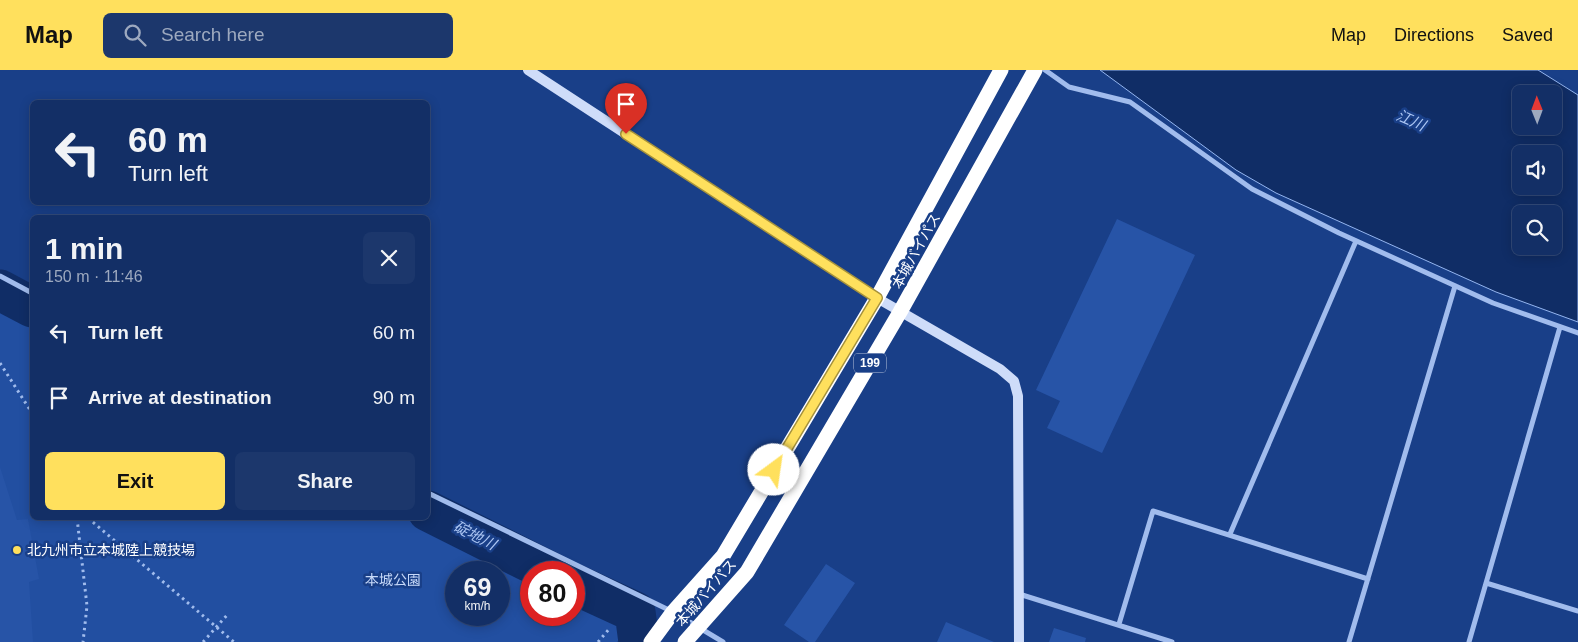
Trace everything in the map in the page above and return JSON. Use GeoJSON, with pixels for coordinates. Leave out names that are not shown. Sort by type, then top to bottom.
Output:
{"type":"FeatureCollection","features":[{"type":"Feature","properties":{"kind":"highway","name":"本城バイパス"},"geometry":{"type":"LineString","coordinates":[[651,642],[673,612],[723,556],[877,298],[1001,70]]}},
{"type":"Feature","properties":{"kind":"highway","name":"本城バイパス"},"geometry":{"type":"LineString","coordinates":[[685,642],[747,572],[900,312],[1035,70]]}},
{"type":"Feature","properties":{"kind":"street"},"geometry":{"type":"LineString","coordinates":[[528,70],[877,298],[1000,369],[1014,381],[1018,396],[1019,642]]}},
{"type":"Feature","properties":{"kind":"street"},"geometry":{"type":"LineString","coordinates":[[1045,70],[1070,86],[1130,102],[1252,189],[1356,241],[1492,303],[1578,333]]}},
{"type":"Feature","properties":{"kind":"street"},"geometry":{"type":"LineString","coordinates":[[1230,534],[1356,241]]}},
{"type":"Feature","properties":{"kind":"street"},"geometry":{"type":"LineString","coordinates":[[0,276],[30,292]]}},
{"type":"Feature","properties":{"kind":"street"},"geometry":{"type":"LineString","coordinates":[[1349,642],[1456,286]]}},
{"type":"Feature","properties":{"kind":"street"},"geometry":{"type":"LineString","coordinates":[[1469,642],[1560,327]]}},
{"type":"Feature","properties":{"kind":"street"},"geometry":{"type":"LineString","coordinates":[[430,494],[673,612],[722,642]]}},
{"type":"Feature","properties":{"kind":"street"},"geometry":{"type":"LineString","coordinates":[[1119,624],[1153,512],[1230,534],[1368,579]]}},
{"type":"Feature","properties":{"kind":"street"},"geometry":{"type":"LineString","coordinates":[[1486,583],[1578,611]]}},
{"type":"Feature","properties":{"kind":"street"},"geometry":{"type":"LineString","coordinates":[[1019,594],[1172,642]]}},
{"type":"Feature","properties":{"kind":"path"},"geometry":{"type":"LineString","coordinates":[[0,363],[30,410]]}},
{"type":"Feature","properties":{"kind":"path"},"geometry":{"type":"LineString","coordinates":[[77,520],[87,606],[83,642]]}},
{"type":"Feature","properties":{"kind":"path"},"geometry":{"type":"LineString","coordinates":[[90,520],[234,642]]}},
{"type":"Feature","properties":{"kind":"path"},"geometry":{"type":"LineString","coordinates":[[204,642],[228,614]]}},
{"type":"Feature","properties":{"kind":"path"},"geometry":{"type":"LineString","coordinates":[[598,642],[610,628]]}},
{"type":"Feature","properties":{"kind":"green space","name":"本城公園"},"geometry":{"type":"Polygon","coordinates":[[[0,295],[30,310],[30,520],[430,520],[430,514],[522,561],[520,561],[520,626],[585,626],[585,594],[623,613],[630,628],[617,642],[0,642],[0,295]]]}},
{"type":"Feature","properties":{"kind":"water","name":"江川"},"geometry":{"type":"Polygon","coordinates":[[[1100,70],[1538,70],[1562,85],[1578,95],[1578,322],[1496,292],[1276,193],[1236,170],[1100,70]]]}},
{"type":"Feature","properties":{"kind":"building"},"geometry":{"type":"Polygon","coordinates":[[[1117,219],[1195,255],[1102,453],[1047,428],[1060,401],[1036,390],[1117,219]]]}},
{"type":"Feature","properties":{"kind":"building","name":"北九州市立本城陸上競技場"},"geometry":{"type":"Polygon","coordinates":[[[0,467],[17,520],[28,519],[39,579],[29,582],[33,642],[0,642],[0,467]]]}},
{"type":"Feature","properties":{"kind":"building"},"geometry":{"type":"Polygon","coordinates":[[[826,564],[855,583],[815,642],[809,642],[784,625],[826,564]]]}},
{"type":"Feature","properties":{"kind":"building"},"geometry":{"type":"Polygon","coordinates":[[[946,622],[994,642],[937,642],[946,622]]]}},
{"type":"Feature","properties":{"kind":"building"},"geometry":{"type":"Polygon","coordinates":[[[1054,628],[1086,638],[1085,642],[1049,642],[1054,628]]]}},
{"type":"Feature","properties":{"kind":"waterway","name":"碇地川"},"geometry":{"type":"LineString","coordinates":[[0,290],[30,306]]}},
{"type":"Feature","properties":{"kind":"waterway","name":"碇地川"},"geometry":{"type":"LineString","coordinates":[[430,512],[528,561]]}},
{"type":"Feature","properties":{"kind":"waterway","name":"碇地川"},"geometry":{"type":"LineString","coordinates":[[585,589],[635,612],[639,642]]}},
{"type":"Feature","properties":{"kind":"place","name":"北九州市立本城陸上競技場"},"geometry":{"type":"Point","coordinates":[17,550]}},
{"type":"Feature","properties":{"kind":"route"},"geometry":{"type":"LineString","coordinates":[[626,134],[877,298],[774,470]]}}]}
